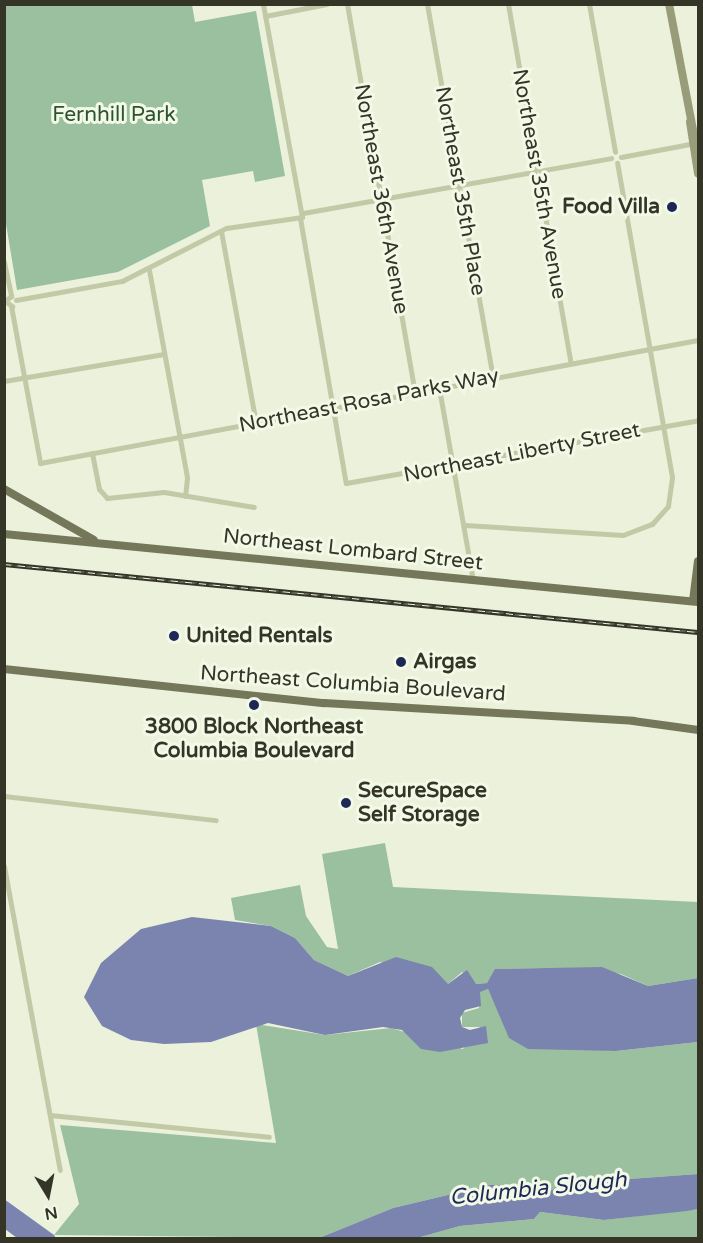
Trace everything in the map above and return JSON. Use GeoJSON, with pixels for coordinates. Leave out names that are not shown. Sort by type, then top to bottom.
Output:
{"type":"FeatureCollection","features":[{"type":"Feature","properties":{"kind":"main road"},"geometry":{"type":"LineString","coordinates":[[669,4],[690,122],[699,156]]}},
{"type":"Feature","properties":{"kind":"main road"},"geometry":{"type":"LineString","coordinates":[[695,143],[698,166]]}},
{"type":"Feature","properties":{"kind":"main road"},"geometry":{"type":"LineString","coordinates":[[4,489],[100,543]]}},
{"type":"Feature","properties":{"kind":"main road","name":"Northeast Lombard Street"},"geometry":{"type":"LineString","coordinates":[[4,534],[696,601]]}},
{"type":"Feature","properties":{"kind":"main road"},"geometry":{"type":"LineString","coordinates":[[696,601],[699,561]]}},
{"type":"Feature","properties":{"kind":"main road","name":"Northeast Columbia Boulevard"},"geometry":{"type":"LineString","coordinates":[[4,669],[326,704],[633,721],[699,730]]}},
{"type":"Feature","properties":{"kind":"street"},"geometry":{"type":"LineString","coordinates":[[263,4],[333,408]]}},
{"type":"Feature","properties":{"kind":"street"},"geometry":{"type":"LineString","coordinates":[[265,16],[327,4]]}},
{"type":"Feature","properties":{"kind":"street","name":"Northeast 36th Avenue"},"geometry":{"type":"LineString","coordinates":[[347,4],[415,393]]}},
{"type":"Feature","properties":{"kind":"street","name":"Northeast 35th Place"},"geometry":{"type":"LineString","coordinates":[[427,4],[493,378]]}},
{"type":"Feature","properties":{"kind":"street","name":"Northeast 35th Avenue"},"geometry":{"type":"LineString","coordinates":[[508,4],[570,364]]}},
{"type":"Feature","properties":{"kind":"street"},"geometry":{"type":"LineString","coordinates":[[589,4],[615,152],[611,159]]}},
{"type":"Feature","properties":{"kind":"street"},"geometry":{"type":"LineString","coordinates":[[465,525],[606,535],[645,528],[664,513],[673,492],[617,163],[621,157],[695,143]]}},
{"type":"Feature","properties":{"kind":"street"},"geometry":{"type":"LineString","coordinates":[[615,152],[621,157]]}},
{"type":"Feature","properties":{"kind":"street"},"geometry":{"type":"LineString","coordinates":[[11,306],[5,301],[113,284],[149,270],[221,231],[299,214],[537,171],[611,159],[617,163]]}},
{"type":"Feature","properties":{"kind":"street"},"geometry":{"type":"LineString","coordinates":[[221,231],[256,423]]}},
{"type":"Feature","properties":{"kind":"street"},"geometry":{"type":"LineString","coordinates":[[4,262],[13,298],[11,306],[24,377]]}},
{"type":"Feature","properties":{"kind":"street"},"geometry":{"type":"LineString","coordinates":[[149,270],[180,437],[185,496]]}},
{"type":"Feature","properties":{"kind":"street","name":"Northeast Rosa Parks Way"},"geometry":{"type":"LineString","coordinates":[[24,377],[40,463],[699,340]]}},
{"type":"Feature","properties":{"kind":"street"},"geometry":{"type":"LineString","coordinates":[[4,381],[165,354]]}},
{"type":"Feature","properties":{"kind":"street"},"geometry":{"type":"LineString","coordinates":[[439,388],[473,580]]}},
{"type":"Feature","properties":{"kind":"street","name":"Northeast Liberty Street"},"geometry":{"type":"LineString","coordinates":[[333,408],[346,483],[453,466],[699,420]]}},
{"type":"Feature","properties":{"kind":"street"},"geometry":{"type":"LineString","coordinates":[[92,453],[99,489],[107,498],[156,492],[254,507]]}},
{"type":"Feature","properties":{"kind":"street"},"geometry":{"type":"LineString","coordinates":[[4,796],[216,820]]}},
{"type":"Feature","properties":{"kind":"street"},"geometry":{"type":"LineString","coordinates":[[4,866],[60,1170]]}},
{"type":"Feature","properties":{"kind":"street"},"geometry":{"type":"LineString","coordinates":[[50,1115],[269,1137]]}},
{"type":"Feature","properties":{"kind":"green space","name":"Fernhill Park"},"geometry":{"type":"Polygon","coordinates":[[[4,5],[192,5],[195,22],[256,11],[285,176],[255,182],[253,171],[202,180],[210,226],[118,272],[17,290],[5,218],[4,5]]]}},
{"type":"Feature","properties":{"kind":"green space"},"geometry":{"type":"Polygon","coordinates":[[[385,843],[393,887],[698,902],[698,978],[648,986],[621,974],[578,968],[496,969],[487,983],[476,984],[462,972],[448,984],[380,962],[348,976],[314,960],[295,938],[271,926],[235,920],[231,898],[300,885],[306,916],[327,947],[338,949],[322,854],[385,843]]]}},
{"type":"Feature","properties":{"kind":"green space"},"geometry":{"type":"Polygon","coordinates":[[[488,989],[503,1021],[573,1048],[616,1051],[698,1042],[698,1174],[560,1184],[549,1192],[490,1185],[393,1208],[319,1238],[54,1235],[79,1204],[60,1125],[276,1143],[256,1024],[325,1035],[391,1028],[463,1049],[480,1027],[462,1027],[462,1013],[479,1008],[480,991],[488,989]]]}},
{"type":"Feature","properties":{"kind":"green space"},"geometry":{"type":"Polygon","coordinates":[[[698,1209],[698,1238],[417,1238],[460,1226],[534,1219],[540,1212],[604,1220],[698,1209]]]}},
{"type":"Feature","properties":{"kind":"water"},"geometry":{"type":"Polygon","coordinates":[[[192,917],[271,926],[295,938],[314,960],[348,976],[396,957],[432,967],[448,984],[467,970],[476,984],[487,983],[495,969],[602,967],[648,986],[698,978],[698,1042],[616,1051],[528,1049],[509,1038],[488,989],[480,992],[481,1006],[465,1010],[460,1018],[462,1027],[470,1030],[486,1026],[488,1043],[440,1052],[421,1049],[402,1030],[383,1027],[325,1035],[268,1023],[211,1042],[164,1044],[131,1040],[102,1026],[84,997],[101,963],[141,929],[192,917]]]}},
{"type":"Feature","properties":{"kind":"water","name":"Columbia Slough"},"geometry":{"type":"Polygon","coordinates":[[[698,1174],[698,1209],[687,1211],[604,1220],[540,1212],[534,1219],[460,1226],[417,1238],[319,1238],[393,1208],[490,1185],[528,1185],[549,1192],[560,1184],[698,1174]]]}},
{"type":"Feature","properties":{"kind":"water"},"geometry":{"type":"Polygon","coordinates":[[[4,1199],[56,1238],[17,1238],[5,1229],[4,1199]]]}},
{"type":"Feature","properties":{"kind":"railway"},"geometry":{"type":"LineString","coordinates":[[4,564],[698,632]]}},
{"type":"Feature","properties":{"kind":"place","name":"Food Villa"},"geometry":{"type":"Point","coordinates":[672,207]}},
{"type":"Feature","properties":{"kind":"place","name":"United Rentals"},"geometry":{"type":"Point","coordinates":[174,636]}},
{"type":"Feature","properties":{"kind":"place","name":"Airgas"},"geometry":{"type":"Point","coordinates":[401,662]}},
{"type":"Feature","properties":{"kind":"place","name":"3800 Block Northeast Columbia Boulevard"},"geometry":{"type":"Point","coordinates":[254,705]}},
{"type":"Feature","properties":{"kind":"place","name":"SecureSpace Self Storage"},"geometry":{"type":"Point","coordinates":[346,803]}}]}
